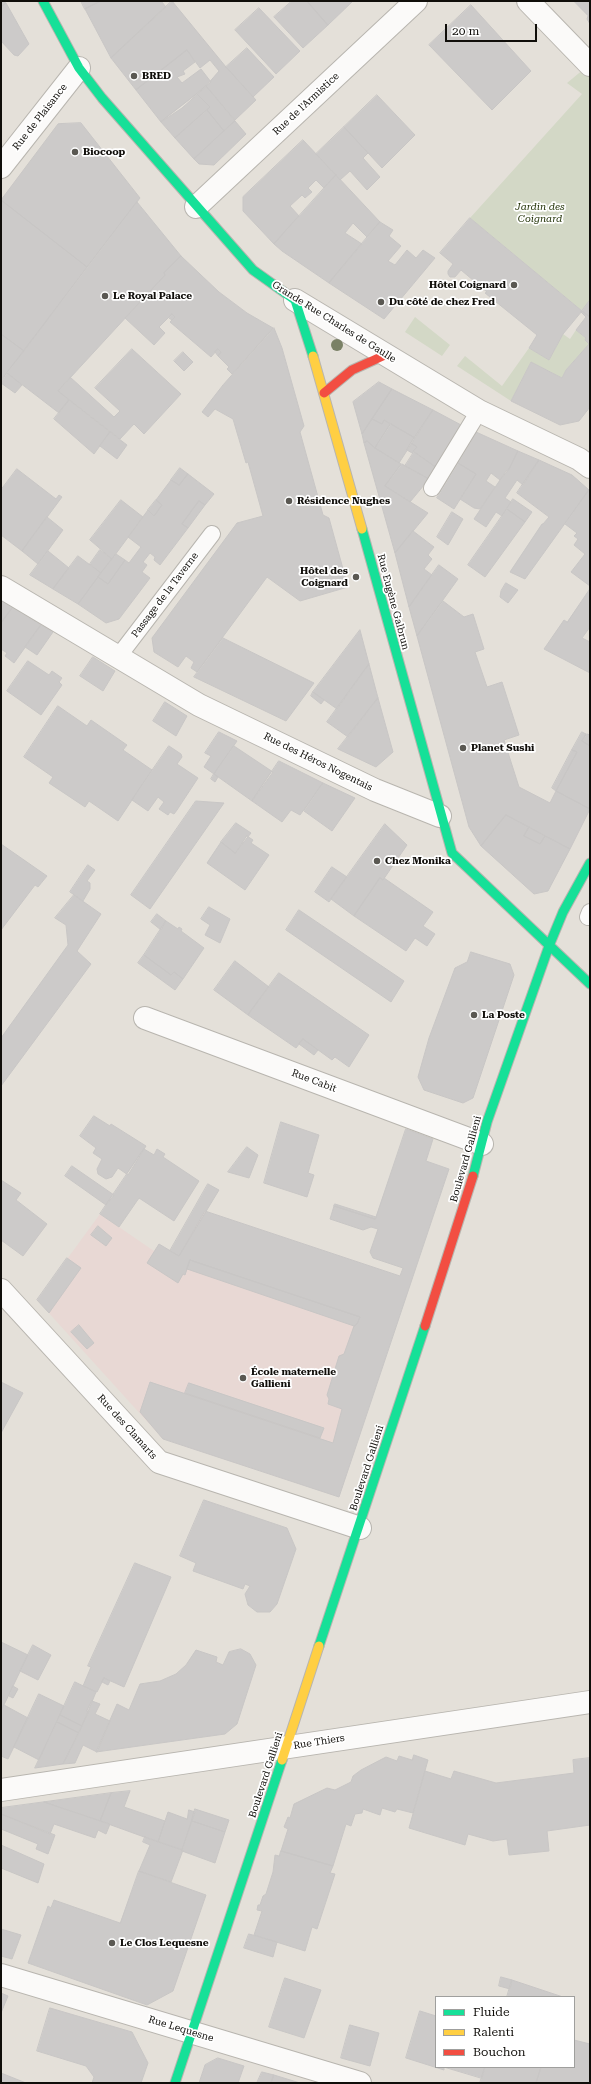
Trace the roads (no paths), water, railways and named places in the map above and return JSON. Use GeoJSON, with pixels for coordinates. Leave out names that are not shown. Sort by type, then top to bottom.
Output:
{"type":"FeatureCollection","features":[{"type":"Feature","properties":{"kind":"street","name":"Grande Rue Charles de Gaulle"},"geometry":{"type":"LineString","coordinates":[[43,1],[79,68],[196,207],[253,270],[295,300],[479,411],[586,457]]}},
{"type":"Feature","properties":{"kind":"street","name":"Rue de l'Armistice"},"geometry":{"type":"LineString","coordinates":[[196,207],[416,1]]}},
{"type":"Feature","properties":{"kind":"street"},"geometry":{"type":"LineString","coordinates":[[528,1],[590,65]]}},
{"type":"Feature","properties":{"kind":"street","name":"Rue de Plaisance"},"geometry":{"type":"LineString","coordinates":[[1,166],[79,68]]}},
{"type":"Feature","properties":{"kind":"street","name":"Rue Eugène Galbrun"},"geometry":{"type":"LineString","coordinates":[[295,300],[324,393],[440,816]]}},
{"type":"Feature","properties":{"kind":"street"},"geometry":{"type":"LineString","coordinates":[[324,393],[347,372],[360,363],[385,355]]}},
{"type":"Feature","properties":{"kind":"street","name":"Rue des Héros Nogentais"},"geometry":{"type":"LineString","coordinates":[[1,588],[199,705],[374,790],[440,816]]}},
{"type":"Feature","properties":{"kind":"street"},"geometry":{"type":"LineString","coordinates":[[440,816],[452,853],[590,984]]}},
{"type":"Feature","properties":{"kind":"street","name":"Boulevard Gallieni"},"geometry":{"type":"LineString","coordinates":[[175,2083],[360,1528],[469,1192],[488,1122],[549,946],[563,912],[590,863]]}},
{"type":"Feature","properties":{"kind":"street","name":"Rue Cabit"},"geometry":{"type":"LineString","coordinates":[[146,1018],[482,1144]]}},
{"type":"Feature","properties":{"kind":"street","name":"Rue des Clamarts"},"geometry":{"type":"LineString","coordinates":[[1,1290],[159,1462],[360,1528]]}},
{"type":"Feature","properties":{"kind":"street","name":"Rue Thiers"},"geometry":{"type":"LineString","coordinates":[[1,1790],[590,1702]]}},
{"type":"Feature","properties":{"kind":"street","name":"Rue Lequesne"},"geometry":{"type":"LineString","coordinates":[[1,1974],[360,2083]]}},
{"type":"Feature","properties":{"kind":"lane"},"geometry":{"type":"LineString","coordinates":[[432,488],[479,411]]}},
{"type":"Feature","properties":{"kind":"lane","name":"Passage de la Taverne"},"geometry":{"type":"LineString","coordinates":[[118,657],[212,534]]}},
{"type":"Feature","properties":{"kind":"place","name":"BRED"},"geometry":{"type":"Point","coordinates":[134,76]}},
{"type":"Feature","properties":{"kind":"place","name":"Biocoop"},"geometry":{"type":"Point","coordinates":[75,152]}},
{"type":"Feature","properties":{"kind":"place","name":"Hôtel Coignard"},"geometry":{"type":"Point","coordinates":[514,285]}},
{"type":"Feature","properties":{"kind":"place","name":"Le Royal Palace"},"geometry":{"type":"Point","coordinates":[105,296]}},
{"type":"Feature","properties":{"kind":"place","name":"Du côté de chez Fred"},"geometry":{"type":"Point","coordinates":[381,302]}},
{"type":"Feature","properties":{"kind":"place","name":"Résidence Nughes"},"geometry":{"type":"Point","coordinates":[289,501]}},
{"type":"Feature","properties":{"kind":"place","name":"Hôtel des Coignard"},"geometry":{"type":"Point","coordinates":[356,577]}},
{"type":"Feature","properties":{"kind":"place","name":"Planet Sushi"},"geometry":{"type":"Point","coordinates":[463,748]}},
{"type":"Feature","properties":{"kind":"place","name":"Chez Monika"},"geometry":{"type":"Point","coordinates":[377,861]}},
{"type":"Feature","properties":{"kind":"place","name":"La Poste"},"geometry":{"type":"Point","coordinates":[474,1015]}},
{"type":"Feature","properties":{"kind":"place","name":"École maternelle Gallieni"},"geometry":{"type":"Point","coordinates":[243,1378]}},
{"type":"Feature","properties":{"kind":"place","name":"Le Clos Lequesne"},"geometry":{"type":"Point","coordinates":[112,1943]}},
{"type":"Feature","properties":{"kind":"park label","name":"Jardin des Coignard"},"geometry":{"type":"Point","coordinates":[540,212]}}]}
